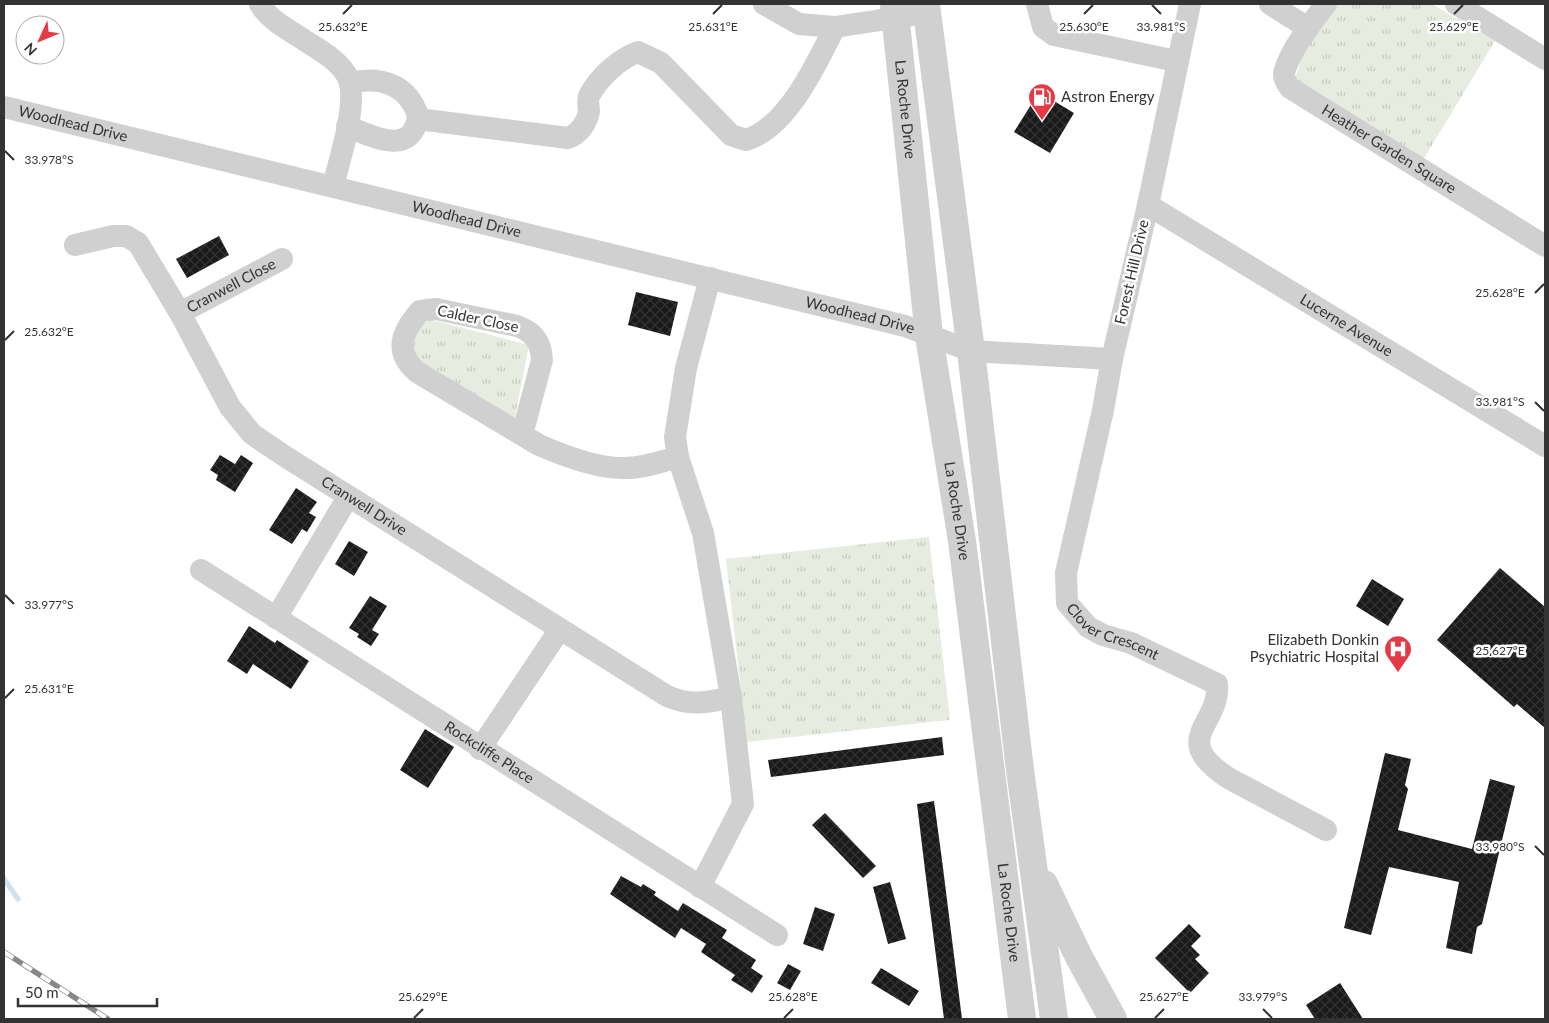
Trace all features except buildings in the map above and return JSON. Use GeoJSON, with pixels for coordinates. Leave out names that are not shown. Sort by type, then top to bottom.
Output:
{"type":"FeatureCollection","features":[{"type":"Feature","properties":{"kind":"street"},"geometry":{"type":"LineString","coordinates":[[260,4],[277,22],[339,65],[347,75],[351,95],[347,126],[332,186]]}},
{"type":"Feature","properties":{"kind":"street"},"geometry":{"type":"LineString","coordinates":[[764,4],[799,24],[835,27],[895,10],[926,8]]}},
{"type":"Feature","properties":{"kind":"street"},"geometry":{"type":"LineString","coordinates":[[1037,4],[1043,27],[1054,35],[1176,61]]}},
{"type":"Feature","properties":{"kind":"street","name":"Forest Hill Drive"},"geometry":{"type":"LineString","coordinates":[[1112,359],[1148,205],[1176,61],[1190,4]]}},
{"type":"Feature","properties":{"kind":"street"},"geometry":{"type":"LineString","coordinates":[[1270,4],[1308,28]]}},
{"type":"Feature","properties":{"kind":"street","name":"Heather Garden Square"},"geometry":{"type":"LineString","coordinates":[[1326,4],[1308,28],[1284,74],[1285,81],[1290,88],[1545,246]]}},
{"type":"Feature","properties":{"kind":"street"},"geometry":{"type":"LineString","coordinates":[[1456,4],[1545,59]]}},
{"type":"Feature","properties":{"kind":"street","name":"La Roche Drive"},"geometry":{"type":"LineString","coordinates":[[926,8],[971,351],[1020,770],[1054,1019]]}},
{"type":"Feature","properties":{"kind":"street","name":"La Roche Drive"},"geometry":{"type":"LineString","coordinates":[[895,10],[930,336],[962,541],[1022,1019]]}},
{"type":"Feature","properties":{"kind":"street"},"geometry":{"type":"LineString","coordinates":[[418,119],[568,138],[573,136],[585,123],[589,112],[588,98],[597,84],[628,56],[638,52],[661,63],[731,135],[746,140],[765,132],[788,107],[812,74],[835,27]]}},
{"type":"Feature","properties":{"kind":"street"},"geometry":{"type":"LineString","coordinates":[[347,126],[382,140],[397,141],[412,131],[418,119],[415,106],[393,86],[378,80],[366,79],[350,83]]}},
{"type":"Feature","properties":{"kind":"street","name":"Woodhead Drive"},"geometry":{"type":"LineString","coordinates":[[4,107],[905,326],[930,336]]}},
{"type":"Feature","properties":{"kind":"street","name":"Lucerne Avenue"},"geometry":{"type":"LineString","coordinates":[[1148,205],[1545,446]]}},
{"type":"Feature","properties":{"kind":"street","name":"Cranwell Drive"},"geometry":{"type":"LineString","coordinates":[[76,245],[113,236],[126,236],[138,243],[180,313],[230,407],[239,420],[259,438],[348,497],[678,701],[709,703],[731,697]]}},
{"type":"Feature","properties":{"kind":"street","name":"Cranwell Close"},"geometry":{"type":"LineString","coordinates":[[180,313],[282,258]]}},
{"type":"Feature","properties":{"kind":"street"},"geometry":{"type":"LineString","coordinates":[[700,887],[743,804],[731,697],[703,533],[678,457],[675,437],[686,368],[710,278]]}},
{"type":"Feature","properties":{"kind":"street","name":"Calder Close"},"geometry":{"type":"LineString","coordinates":[[522,435],[542,360],[541,348],[535,336],[527,330],[508,324],[436,309],[420,311],[411,322],[402,340],[405,358],[410,366],[522,435],[559,453],[623,469],[678,457]]}},
{"type":"Feature","properties":{"kind":"street"},"geometry":{"type":"LineString","coordinates":[[930,336],[971,351],[1112,359]]}},
{"type":"Feature","properties":{"kind":"street","name":"Clover Crescent"},"geometry":{"type":"LineString","coordinates":[[1112,359],[1103,410],[1066,573],[1068,603],[1088,627],[1103,635],[1131,643],[1217,684],[1218,695],[1202,726],[1200,743],[1204,757],[1218,771],[1326,830]]}},
{"type":"Feature","properties":{"kind":"street"},"geometry":{"type":"LineString","coordinates":[[276,618],[348,497]]}},
{"type":"Feature","properties":{"kind":"street","name":"Rockcliffe Place"},"geometry":{"type":"LineString","coordinates":[[201,570],[480,749],[777,935]]}},
{"type":"Feature","properties":{"kind":"street"},"geometry":{"type":"LineString","coordinates":[[480,749],[560,629]]}},
{"type":"Feature","properties":{"kind":"street"},"geometry":{"type":"LineString","coordinates":[[1034,862],[1079,957],[1113,1019]]}},
{"type":"Feature","properties":{"kind":"green space"},"geometry":{"type":"Polygon","coordinates":[[[1334,4],[1432,4],[1495,41],[1420,165],[1293,85],[1310,31],[1334,4]]]}},
{"type":"Feature","properties":{"kind":"green space"},"geometry":{"type":"Polygon","coordinates":[[[432,320],[529,345],[514,422],[410,358],[417,326],[432,320]]]}},
{"type":"Feature","properties":{"kind":"green space"},"geometry":{"type":"Polygon","coordinates":[[[929,537],[950,720],[747,742],[726,559],[929,537]]]}},
{"type":"Feature","properties":{"kind":"waterway"},"geometry":{"type":"LineString","coordinates":[[4,879],[18,899]]}},
{"type":"Feature","properties":{"kind":"railway"},"geometry":{"type":"LineString","coordinates":[[4,952],[108,1019]]}},
{"type":"Feature","properties":{"kind":"place","name":"Astron Energy"},"geometry":{"type":"Point","coordinates":[1042,121]}},
{"type":"Feature","properties":{"kind":"place","name":"Elizabeth Donkin Psychiatric Hospital"},"geometry":{"type":"Point","coordinates":[1398,673]}}]}
